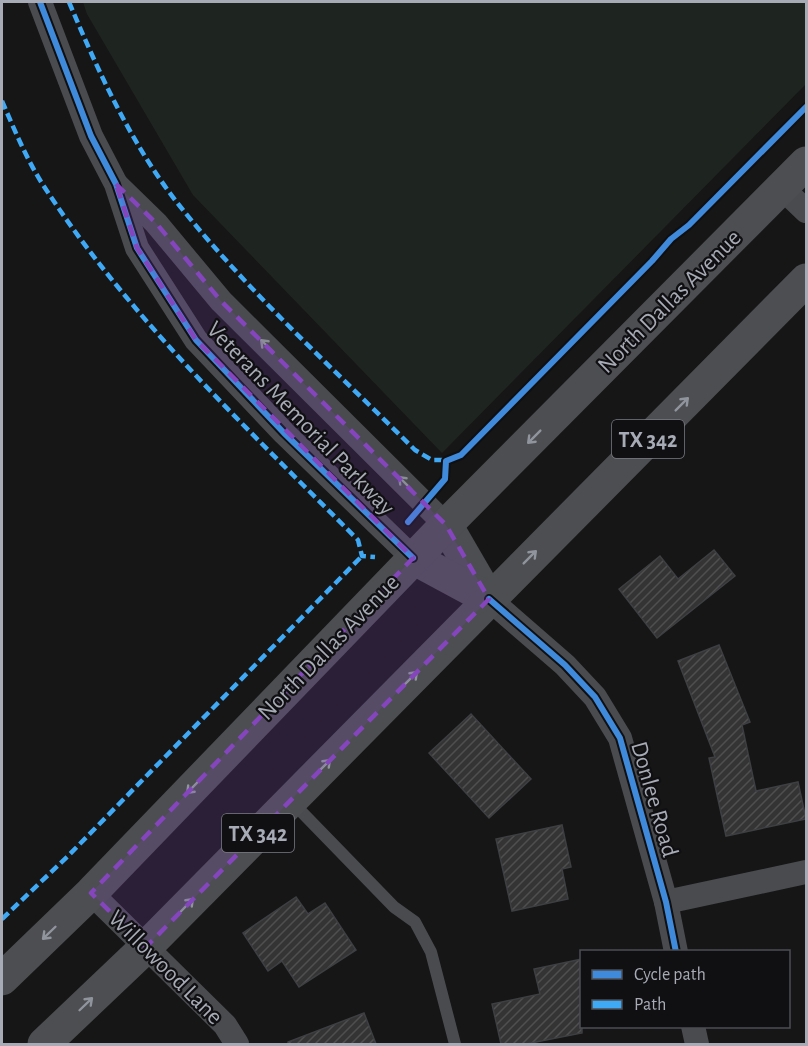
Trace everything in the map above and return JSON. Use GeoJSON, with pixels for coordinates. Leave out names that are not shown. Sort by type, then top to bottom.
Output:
{"type":"FeatureCollection","features":[{"type":"Feature","properties":{"kind":"main road","name":"North Dallas Avenue"},"geometry":{"type":"LineString","coordinates":[[2,979],[91,893],[413,558],[807,163]]}},
{"type":"Feature","properties":{"kind":"main road","name":"TX 342"},"geometry":{"type":"LineString","coordinates":[[44,1044],[146,947],[807,280]]}},
{"type":"Feature","properties":{"kind":"main road"},"geometry":{"type":"LineString","coordinates":[[446,525],[489,599]]}},
{"type":"Feature","properties":{"kind":"main road"},"geometry":{"type":"LineString","coordinates":[[413,558],[489,599]]}},
{"type":"Feature","properties":{"kind":"street","name":"Veterans Memorial Parkway"},"geometry":{"type":"LineString","coordinates":[[40,2],[91,136],[116,184],[137,248],[196,339],[284,433],[413,558]]}},
{"type":"Feature","properties":{"kind":"street","name":"Veterans Memorial Parkway"},"geometry":{"type":"LineString","coordinates":[[116,184],[156,223],[221,301],[446,525]]}},
{"type":"Feature","properties":{"kind":"street"},"geometry":{"type":"LineString","coordinates":[[782,188],[807,212]]}},
{"type":"Feature","properties":{"kind":"street","name":"Donlee Road"},"geometry":{"type":"LineString","coordinates":[[489,599],[565,665],[588,689],[620,738],[666,902],[676,950]]}},
{"type":"Feature","properties":{"kind":"street"},"geometry":{"type":"LineString","coordinates":[[666,902],[807,872]]}},
{"type":"Feature","properties":{"kind":"street","name":"Willowood Lane"},"geometry":{"type":"LineString","coordinates":[[91,893],[225,1025],[237,1044]]}},
{"type":"Feature","properties":{"kind":"street"},"geometry":{"type":"LineString","coordinates":[[693,1028],[697,1044]]}},
{"type":"Feature","properties":{"kind":"lane"},"geometry":{"type":"LineString","coordinates":[[290,800],[394,907],[419,927],[431,952],[454,1044]]}},
{"type":"Feature","properties":{"kind":"highlighted area"},"geometry":{"type":"Polygon","coordinates":[[[116,184],[156,223],[221,301],[446,525],[489,599],[146,947],[91,893],[413,558],[196,340],[137,248],[116,184]]]}},
{"type":"Feature","properties":{"kind":"shaded area"},"geometry":{"type":"Polygon","coordinates":[[[83,2],[806,2],[806,84],[442,453],[193,195],[87,14],[83,2]]]}},
{"type":"Feature","properties":{"kind":"building"},"geometry":{"type":"Polygon","coordinates":[[[714,550],[735,576],[657,638],[619,589],[660,556],[678,579],[714,550]]]}},
{"type":"Feature","properties":{"kind":"building"},"geometry":{"type":"Polygon","coordinates":[[[719,645],[750,722],[742,725],[756,791],[798,782],[806,819],[726,836],[709,758],[715,757],[678,661],[719,645]]]}},
{"type":"Feature","properties":{"kind":"building"},"geometry":{"type":"Polygon","coordinates":[[[471,714],[531,779],[489,818],[429,753],[471,714]]]}},
{"type":"Feature","properties":{"kind":"building"},"geometry":{"type":"Polygon","coordinates":[[[562,825],[571,867],[562,869],[568,899],[512,911],[496,839],[562,825]]]}},
{"type":"Feature","properties":{"kind":"building"},"geometry":{"type":"Polygon","coordinates":[[[296,897],[308,914],[325,903],[356,950],[299,987],[282,961],[268,971],[243,933],[296,897]]]}},
{"type":"Feature","properties":{"kind":"building"},"geometry":{"type":"Polygon","coordinates":[[[580,959],[580,1028],[582,1028],[582,1033],[526,1044],[501,1044],[492,1004],[540,994],[534,969],[580,959]]]}},
{"type":"Feature","properties":{"kind":"building"},"geometry":{"type":"Polygon","coordinates":[[[364,1013],[376,1044],[288,1044],[288,1042],[364,1013]]]}},
{"type":"Feature","properties":{"kind":"marked path"},"geometry":{"type":"LineString","coordinates":[[69,2],[104,81],[131,133],[162,182],[206,238],[263,300],[415,450],[432,460],[451,460]]}},
{"type":"Feature","properties":{"kind":"marked path"},"geometry":{"type":"LineString","coordinates":[[2,101],[22,147],[40,180],[116,285],[194,373],[358,540],[362,556],[375,557]]}},
{"type":"Feature","properties":{"kind":"marked path"},"geometry":{"type":"LineString","coordinates":[[2,919],[68,856],[362,556]]}},
{"type":"Feature","properties":{"kind":"cycle path"},"geometry":{"type":"LineString","coordinates":[[40,2],[91,136],[116,184],[137,248],[196,340],[284,433],[413,558]]}},
{"type":"Feature","properties":{"kind":"cycle path"},"geometry":{"type":"LineString","coordinates":[[408,522],[445,479],[446,461],[461,455],[671,239],[689,225],[806,107]]}},
{"type":"Feature","properties":{"kind":"cycle path"},"geometry":{"type":"LineString","coordinates":[[489,599],[565,665],[595,697],[620,738],[666,902],[676,950]]}}]}
